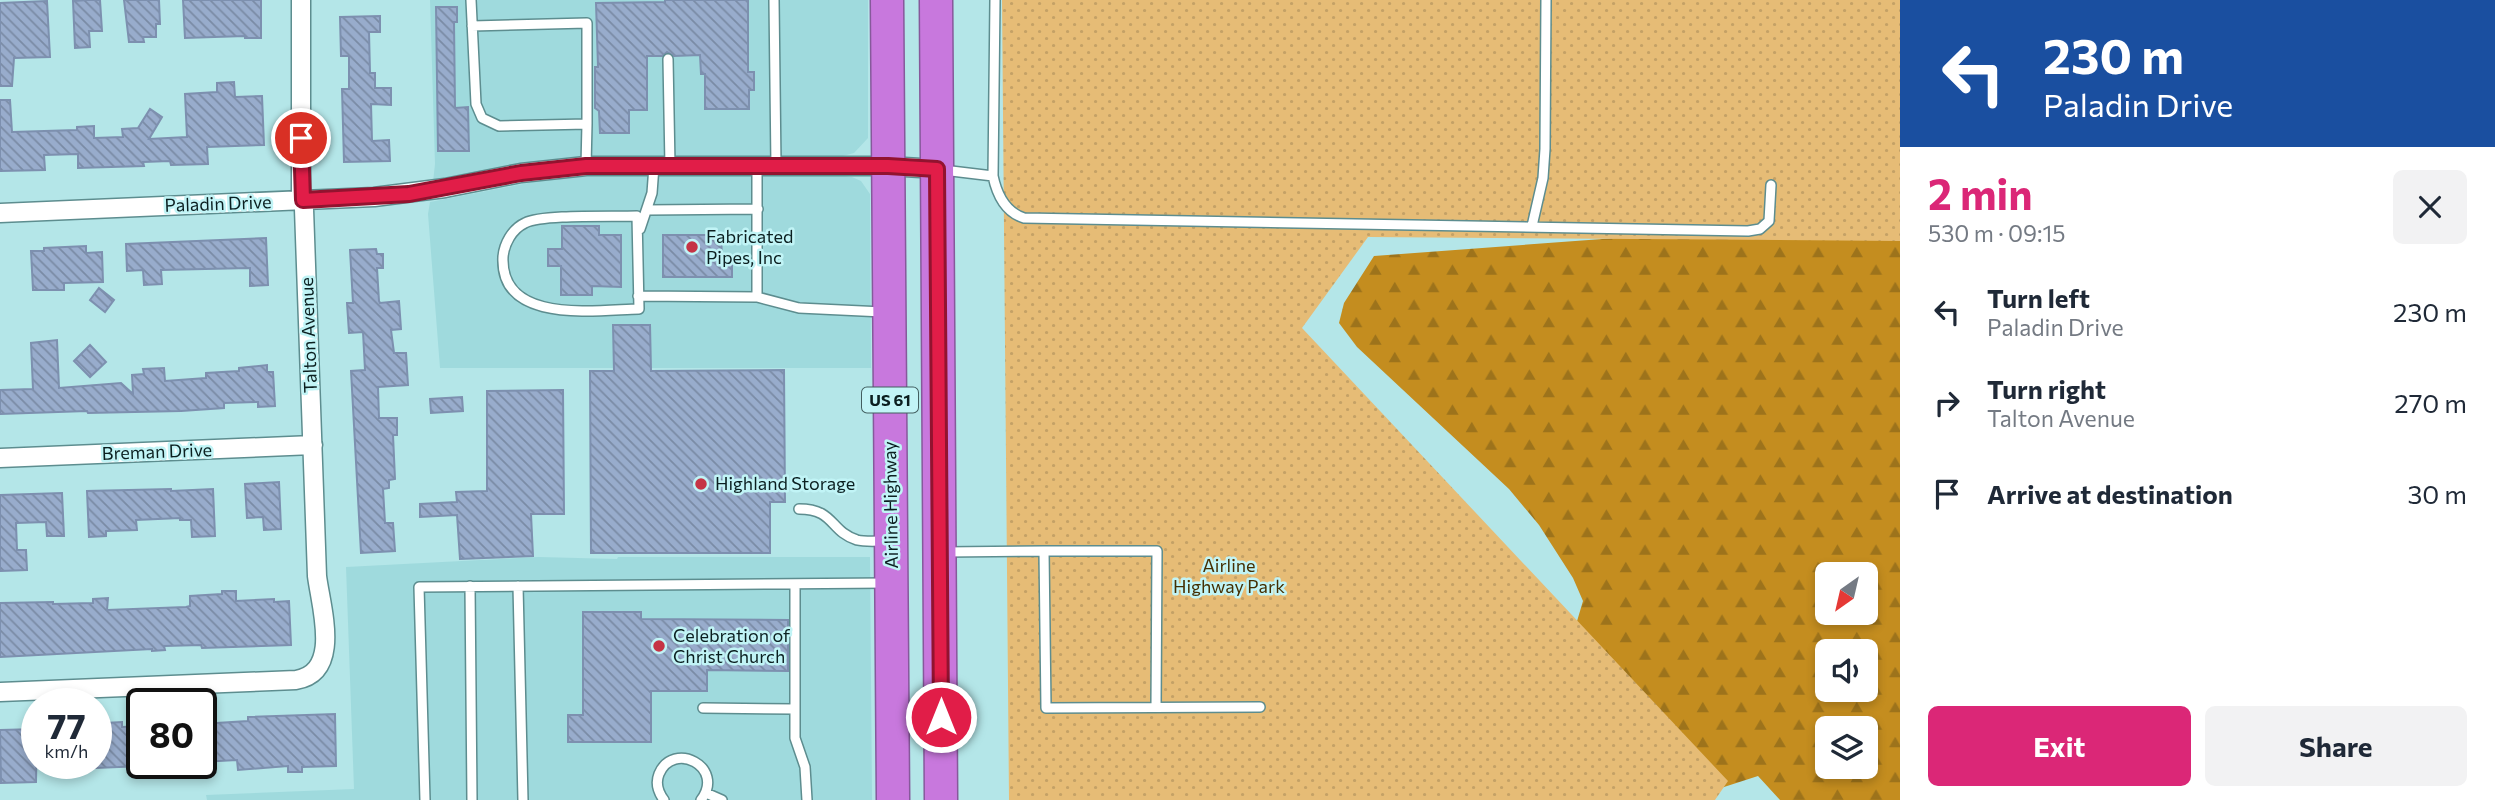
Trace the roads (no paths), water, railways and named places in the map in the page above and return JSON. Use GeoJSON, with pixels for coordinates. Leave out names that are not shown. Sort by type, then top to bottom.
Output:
{"type":"FeatureCollection","features":[{"type":"Feature","properties":{"kind":"highway","name":"Airline Highway"},"geometry":{"type":"LineString","coordinates":[[887,0],[893,800]]}},
{"type":"Feature","properties":{"kind":"highway","name":"US 61"},"geometry":{"type":"LineString","coordinates":[[936,0],[941,800]]}},
{"type":"Feature","properties":{"kind":"highway"},"geometry":{"type":"LineString","coordinates":[[892,547],[940,552]]}},
{"type":"Feature","properties":{"kind":"street","name":"Talton Avenue"},"geometry":{"type":"LineString","coordinates":[[0,692],[296,680],[313,674],[318,667],[325,650],[325,636],[317,576],[303,200],[301,0]]}},
{"type":"Feature","properties":{"kind":"street","name":"Paladin Drive"},"geometry":{"type":"LineString","coordinates":[[0,212],[409,194],[521,173],[586,166],[888,166],[937,169]]}},
{"type":"Feature","properties":{"kind":"street","name":"Breman Drive"},"geometry":{"type":"LineString","coordinates":[[0,458],[313,445]]}},
{"type":"Feature","properties":{"kind":"lane"},"geometry":{"type":"LineString","coordinates":[[471,0],[476,104],[482,118],[499,126],[587,124]]}},
{"type":"Feature","properties":{"kind":"lane"},"geometry":{"type":"LineString","coordinates":[[774,0],[776,166]]}},
{"type":"Feature","properties":{"kind":"lane"},"geometry":{"type":"LineString","coordinates":[[995,0],[993,176],[1005,206],[1024,218],[1760,229],[1771,216],[1771,185]]}},
{"type":"Feature","properties":{"kind":"lane"},"geometry":{"type":"LineString","coordinates":[[1532,226],[1544,178],[1546,0]]}},
{"type":"Feature","properties":{"kind":"lane"},"geometry":{"type":"LineString","coordinates":[[472,26],[587,23],[586,166]]}},
{"type":"Feature","properties":{"kind":"lane"},"geometry":{"type":"LineString","coordinates":[[637,237],[662,166],[668,59]]}},
{"type":"Feature","properties":{"kind":"lane"},"geometry":{"type":"LineString","coordinates":[[757,166],[757,297]]}},
{"type":"Feature","properties":{"kind":"lane"},"geometry":{"type":"LineString","coordinates":[[937,169],[993,176]]}},
{"type":"Feature","properties":{"kind":"lane"},"geometry":{"type":"LineString","coordinates":[[647,210],[758,209]]}},
{"type":"Feature","properties":{"kind":"lane"},"geometry":{"type":"LineString","coordinates":[[637,216],[638,296],[639,309],[542,308],[516,294],[505,272],[503,257],[507,242],[516,229],[527,222],[550,218],[637,216]]}},
{"type":"Feature","properties":{"kind":"lane"},"geometry":{"type":"LineString","coordinates":[[638,296],[757,297],[799,308],[888,312]]}},
{"type":"Feature","properties":{"kind":"lane"},"geometry":{"type":"LineString","coordinates":[[799,509],[819,511],[855,539],[892,547]]}},
{"type":"Feature","properties":{"kind":"lane"},"geometry":{"type":"LineString","coordinates":[[1044,551],[1046,708],[1260,707]]}},
{"type":"Feature","properties":{"kind":"lane"},"geometry":{"type":"LineString","coordinates":[[940,552],[1157,551],[1156,707]]}},
{"type":"Feature","properties":{"kind":"lane"},"geometry":{"type":"LineString","coordinates":[[425,800],[419,587],[892,583]]}},
{"type":"Feature","properties":{"kind":"lane"},"geometry":{"type":"LineString","coordinates":[[794,584],[795,738],[805,767],[807,800]]}},
{"type":"Feature","properties":{"kind":"lane"},"geometry":{"type":"LineString","coordinates":[[470,586],[472,800]]}},
{"type":"Feature","properties":{"kind":"lane"},"geometry":{"type":"LineString","coordinates":[[518,586],[523,800]]}},
{"type":"Feature","properties":{"kind":"lane"},"geometry":{"type":"LineString","coordinates":[[703,708],[794,709]]}},
{"type":"Feature","properties":{"kind":"lane"},"geometry":{"type":"LineString","coordinates":[[664,800],[658,789],[660,772],[672,760],[680,758],[688,759],[702,767],[708,782],[704,797],[722,800]]}},
{"type":"Feature","properties":{"kind":"place","name":"Fabricated Pipes, Inc"},"geometry":{"type":"Point","coordinates":[692,247]}},
{"type":"Feature","properties":{"kind":"place","name":"Highland Storage"},"geometry":{"type":"Point","coordinates":[701,484]}},
{"type":"Feature","properties":{"kind":"place","name":"Celebration of Christ Church"},"geometry":{"type":"Point","coordinates":[659,646]}},
{"type":"Feature","properties":{"kind":"park label","name":"Airline Highway Park"},"geometry":{"type":"Point","coordinates":[1229,576]}}]}
